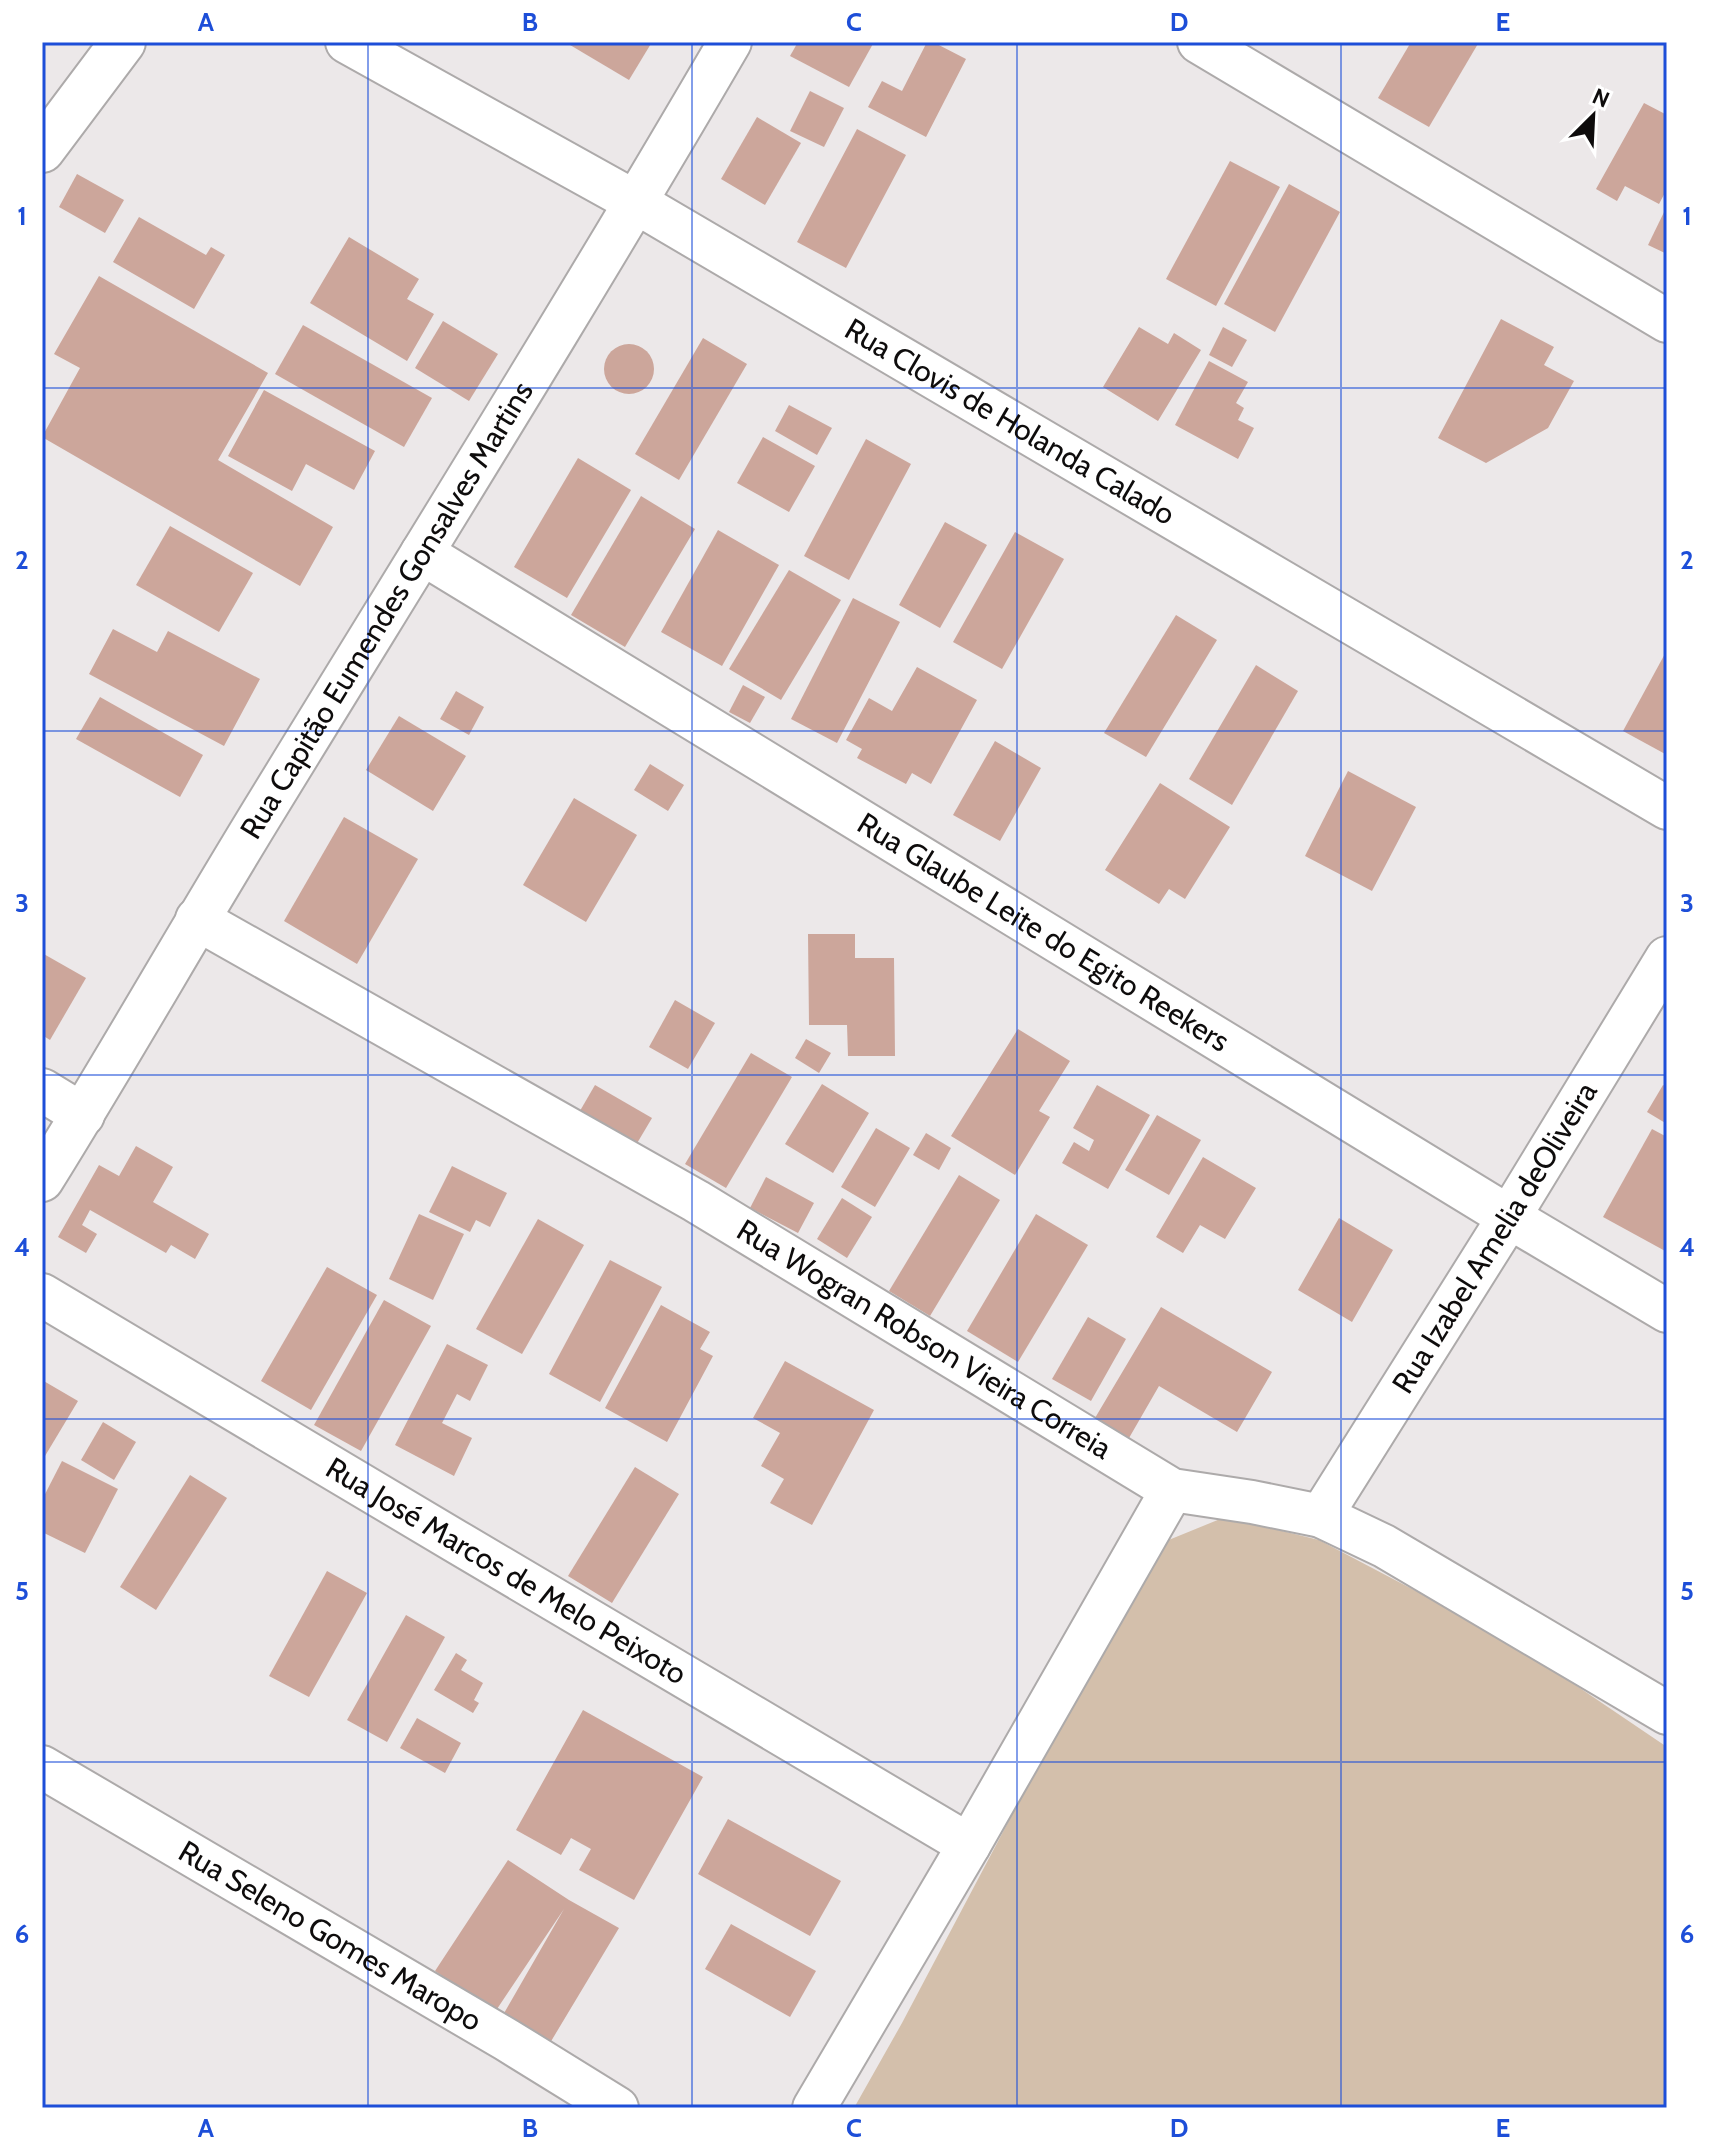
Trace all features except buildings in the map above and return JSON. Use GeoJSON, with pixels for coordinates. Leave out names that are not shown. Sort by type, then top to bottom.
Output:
{"type":"FeatureCollection","features":[{"type":"Feature","properties":{"kind":"street"},"geometry":{"type":"LineString","coordinates":[[42,150],[123,42]]}},
{"type":"Feature","properties":{"kind":"street","name":"Rua Clovis de Holanda Calado"},"geometry":{"type":"LineString","coordinates":[[347,42],[637,203],[1667,808]]}},
{"type":"Feature","properties":{"kind":"street","name":"Rua Capitão Eumendes Gonsalves Martins"},"geometry":{"type":"LineString","coordinates":[[42,1180],[197,919],[637,203],[730,42]]}},
{"type":"Feature","properties":{"kind":"street"},"geometry":{"type":"LineString","coordinates":[[1199,42],[1667,321]]}},
{"type":"Feature","properties":{"kind":"street","name":"Rua Glaube Leite do Egito Reekers"},"geometry":{"type":"LineString","coordinates":[[422,553],[1667,1311]]}},
{"type":"Feature","properties":{"kind":"street","name":"Rua Wogran Robson Vieira Correia"},"geometry":{"type":"LineString","coordinates":[[197,919],[696,1201],[1172,1490],[1321,1516],[1384,1546],[1667,1713]]}},
{"type":"Feature","properties":{"kind":"street","name":"Rua Izabel Amelia deOliveira"},"geometry":{"type":"LineString","coordinates":[[1321,1516],[1667,958]]}},
{"type":"Feature","properties":{"kind":"street"},"geometry":{"type":"LineString","coordinates":[[42,1090],[83,1115]]}},
{"type":"Feature","properties":{"kind":"street","name":"Rua José Marcos de Melo Peixoto"},"geometry":{"type":"LineString","coordinates":[[42,1295],[969,1845]]}},
{"type":"Feature","properties":{"kind":"street"},"geometry":{"type":"LineString","coordinates":[[814,2108],[1172,1490]]}},
{"type":"Feature","properties":{"kind":"street","name":"Rua Seleno Gomes Maropo"},"geometry":{"type":"LineString","coordinates":[[42,1767],[617,2108]]}},
{"type":"Feature","properties":{"kind":"shaded area"},"geometry":{"type":"Polygon","coordinates":[[[1225,1517],[1319,1540],[1509,1640],[1667,1747],[1667,2108],[854,2108],[1154,1546],[1225,1517]]]}}]}
